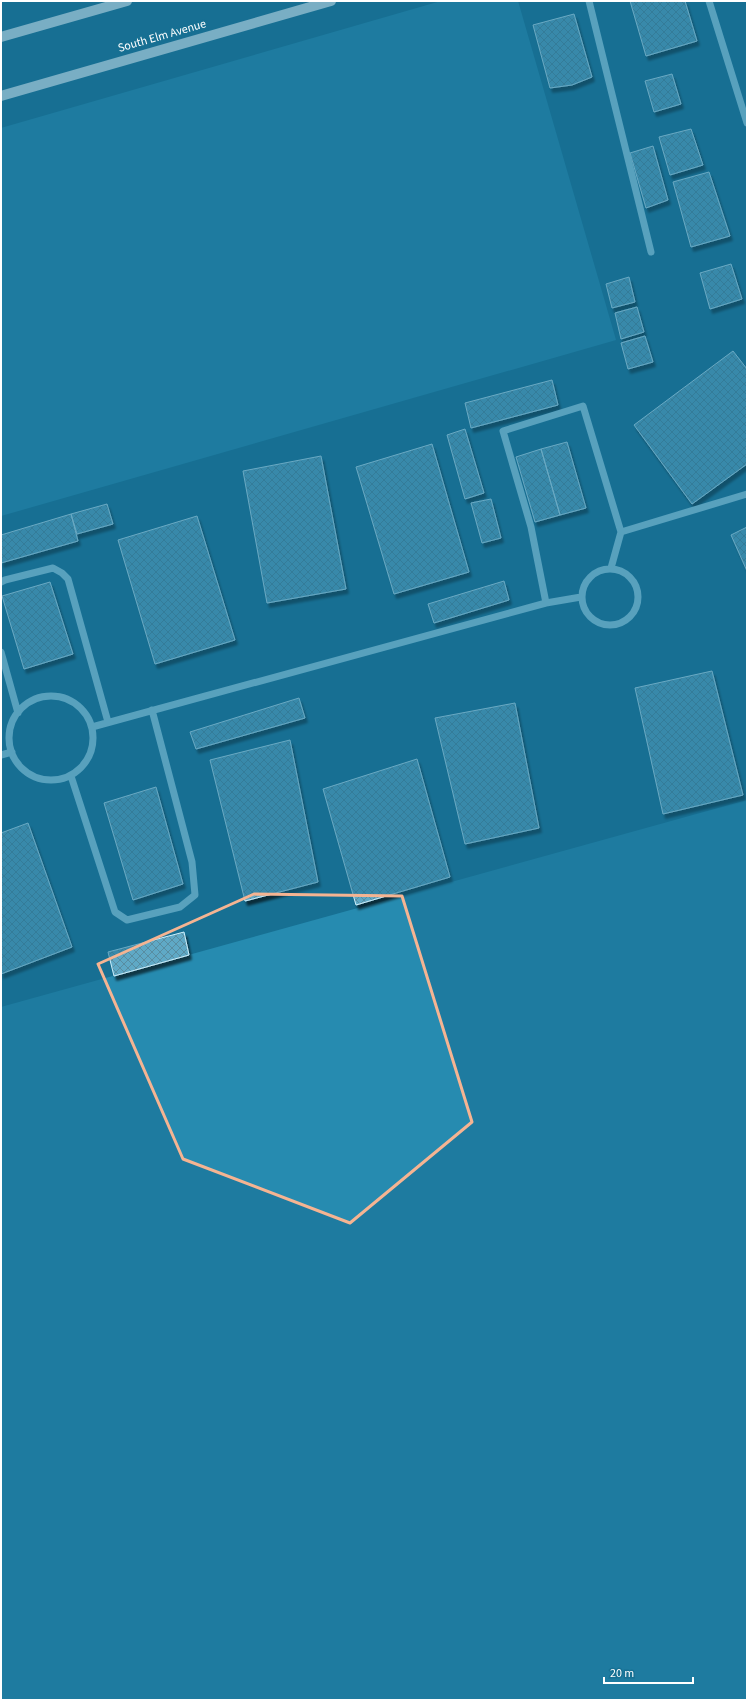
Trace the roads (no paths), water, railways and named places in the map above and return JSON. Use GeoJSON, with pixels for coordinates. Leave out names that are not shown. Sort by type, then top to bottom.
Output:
{"type":"FeatureCollection","features":[{"type":"Feature","properties":{"kind":"main road"},"geometry":{"type":"LineString","coordinates":[[1,37],[127,1]]}},
{"type":"Feature","properties":{"kind":"main road","name":"South Elm Avenue"},"geometry":{"type":"LineString","coordinates":[[1,96],[331,1]]}},
{"type":"Feature","properties":{"kind":"street"},"geometry":{"type":"LineString","coordinates":[[589,1],[651,252]]}},
{"type":"Feature","properties":{"kind":"street"},"geometry":{"type":"LineString","coordinates":[[709,1],[747,123]]}},
{"type":"Feature","properties":{"kind":"street"},"geometry":{"type":"LineString","coordinates":[[546,603],[531,527],[503,431],[583,406],[621,532],[611,568]]}},
{"type":"Feature","properties":{"kind":"street"},"geometry":{"type":"LineString","coordinates":[[621,532],[747,494]]}},
{"type":"Feature","properties":{"kind":"street"},"geometry":{"type":"LineString","coordinates":[[1,582],[53,568],[62,573],[68,579],[108,722]]}},
{"type":"Feature","properties":{"kind":"street"},"geometry":{"type":"LineString","coordinates":[[611,568],[620,570],[628,575],[634,582],[638,600],[630,617],[613,625],[594,621],[587,614],[581,597],[583,587],[594,573],[611,568]]}},
{"type":"Feature","properties":{"kind":"street"},"geometry":{"type":"LineString","coordinates":[[92,727],[546,603],[581,597]]}},
{"type":"Feature","properties":{"kind":"street"},"geometry":{"type":"LineString","coordinates":[[1,652],[18,713]]}},
{"type":"Feature","properties":{"kind":"street"},"geometry":{"type":"LineString","coordinates":[[52,697],[65,699],[76,705],[86,715],[92,727],[94,741],[90,755],[82,767],[71,776],[57,780],[43,780],[29,774],[18,765],[12,752],[10,739],[11,726],[18,713],[27,704],[39,698],[52,697]]}},
{"type":"Feature","properties":{"kind":"street"},"geometry":{"type":"LineString","coordinates":[[71,776],[115,912],[127,920],[180,907],[195,895],[192,862],[152,710]]}},
{"type":"Feature","properties":{"kind":"street"},"geometry":{"type":"LineString","coordinates":[[1,755],[12,752]]}}]}
